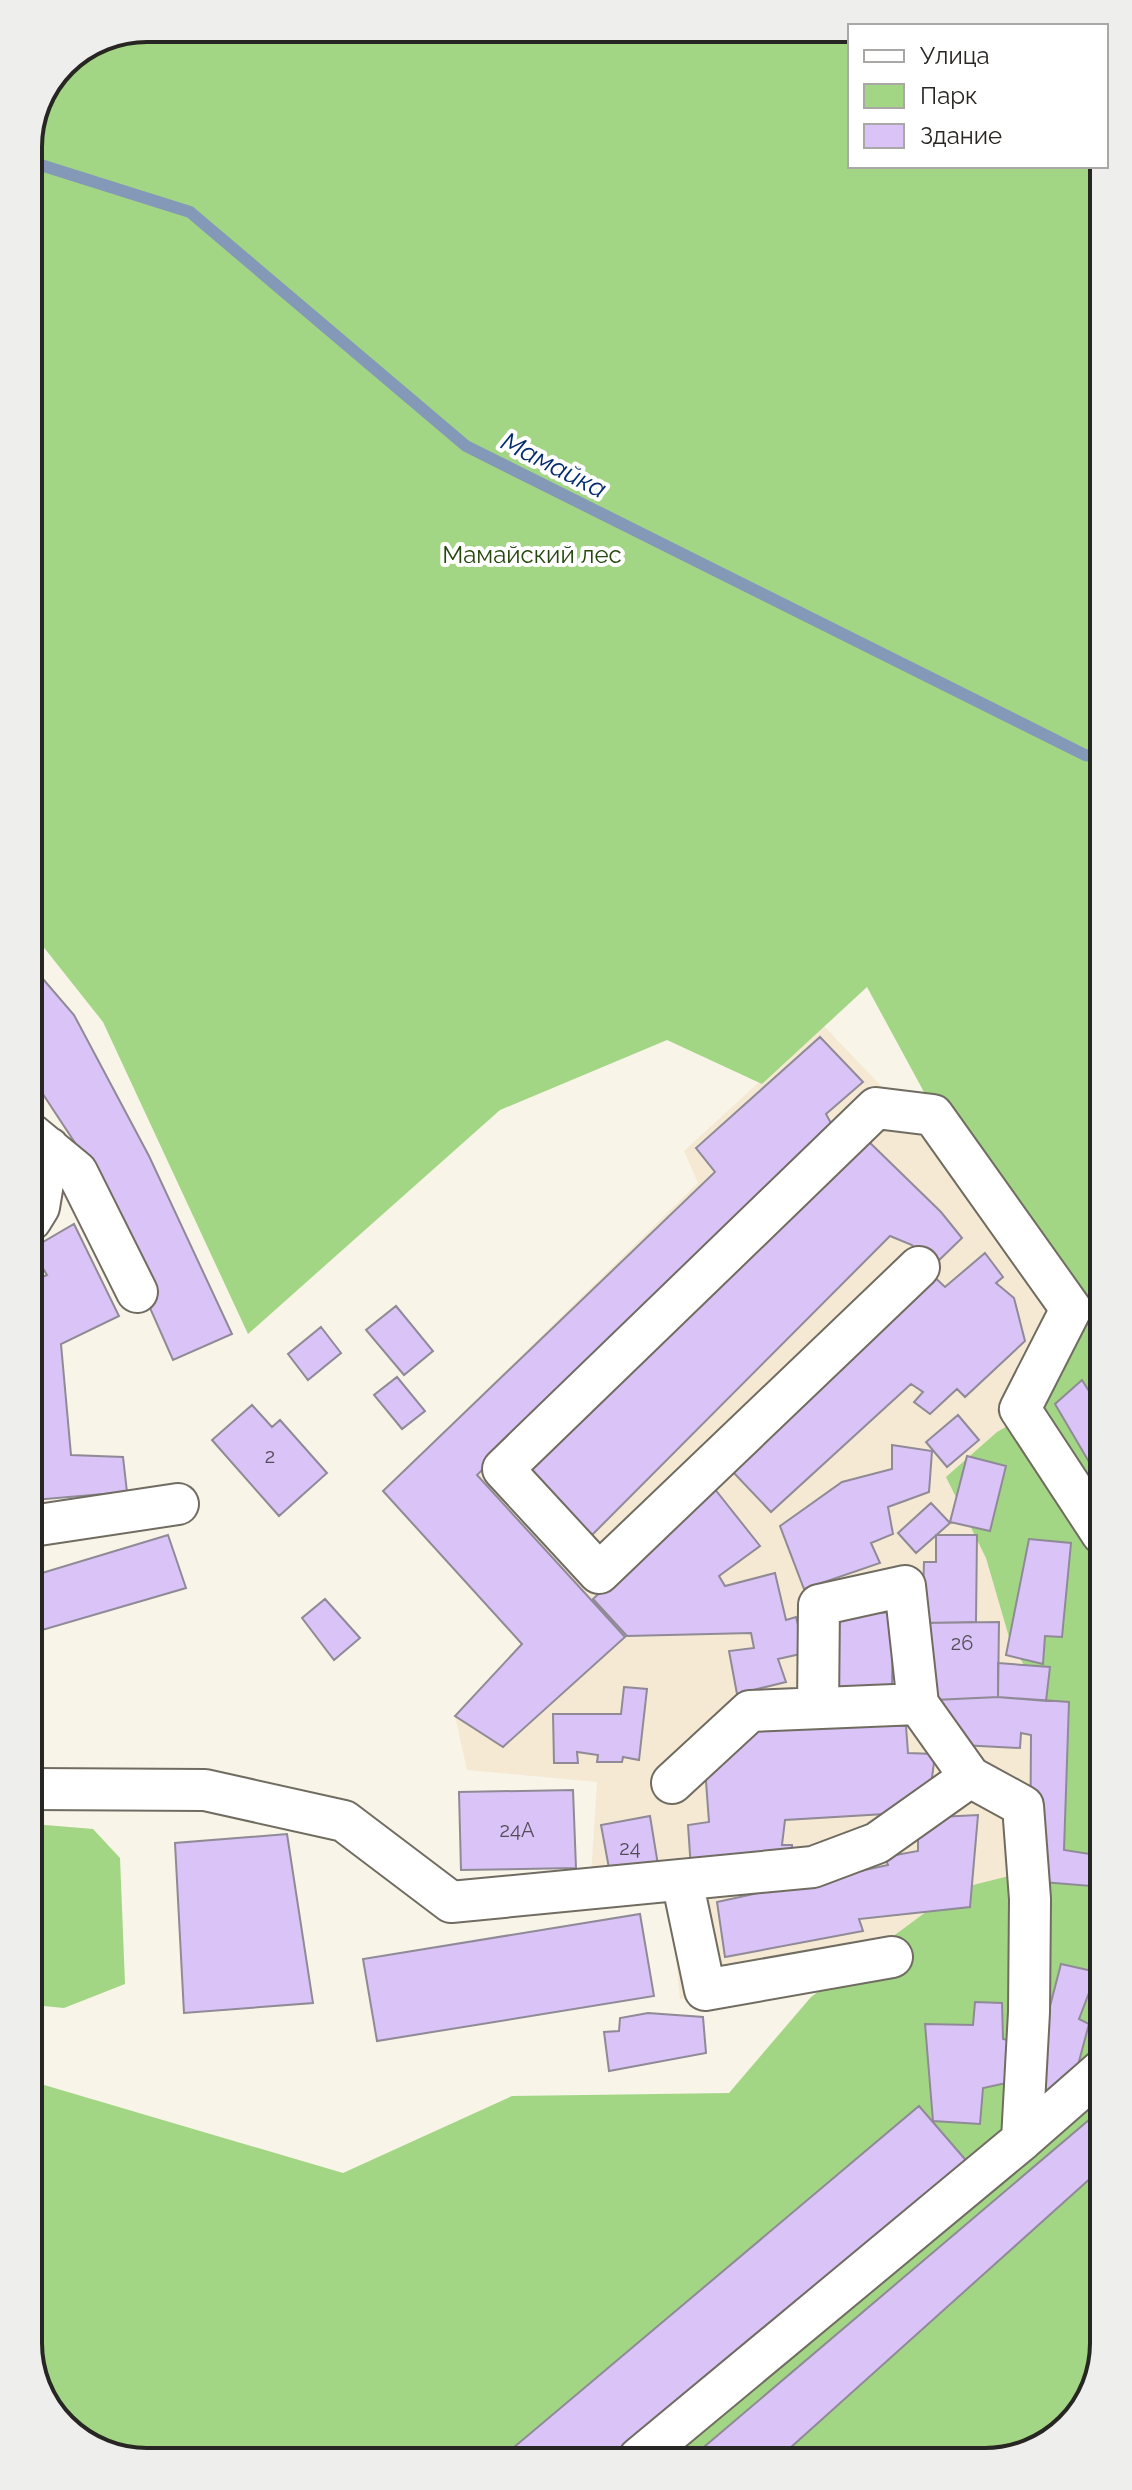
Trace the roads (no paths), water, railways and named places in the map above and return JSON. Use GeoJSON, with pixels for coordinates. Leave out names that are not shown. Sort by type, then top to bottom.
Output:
{"type":"FeatureCollection","features":[{"type":"Feature","properties":{"kind":"street"},"geometry":{"type":"LineString","coordinates":[[919,1267],[599,1573],[503,1469],[876,1108],[933,1115],[1071,1309],[1020,1409],[1090,1516]]}},
{"type":"Feature","properties":{"kind":"street"},"geometry":{"type":"LineString","coordinates":[[42,1143],[77,1172],[137,1292]]}},
{"type":"Feature","properties":{"kind":"street"},"geometry":{"type":"LineString","coordinates":[[42,1524],[178,1504]]}},
{"type":"Feature","properties":{"kind":"street"},"geometry":{"type":"LineString","coordinates":[[818,1708],[819,1605],[905,1586],[918,1704],[970,1777],[1023,1806],[1030,1913],[1029,2012],[1022,2140]]}},
{"type":"Feature","properties":{"kind":"street"},"geometry":{"type":"LineString","coordinates":[[672,1783],[750,1711],[918,1704]]}},
{"type":"Feature","properties":{"kind":"street"},"geometry":{"type":"LineString","coordinates":[[42,1789],[205,1790],[344,1821],[451,1902],[813,1867],[877,1843],[970,1777]]}},
{"type":"Feature","properties":{"kind":"street"},"geometry":{"type":"LineString","coordinates":[[682,1880],[705,1990],[892,1957]]}},
{"type":"Feature","properties":{"kind":"street"},"geometry":{"type":"LineString","coordinates":[[651,2448],[1090,2080]]}},
{"type":"Feature","properties":{"kind":"waterway","name":"Мамайка"},"geometry":{"type":"LineString","coordinates":[[42,165],[190,212],[466,446],[1090,756]]}},
{"type":"Feature","properties":{"kind":"park label","name":"Мамайский лес"},"geometry":{"type":"Point","coordinates":[532,554]}}]}
